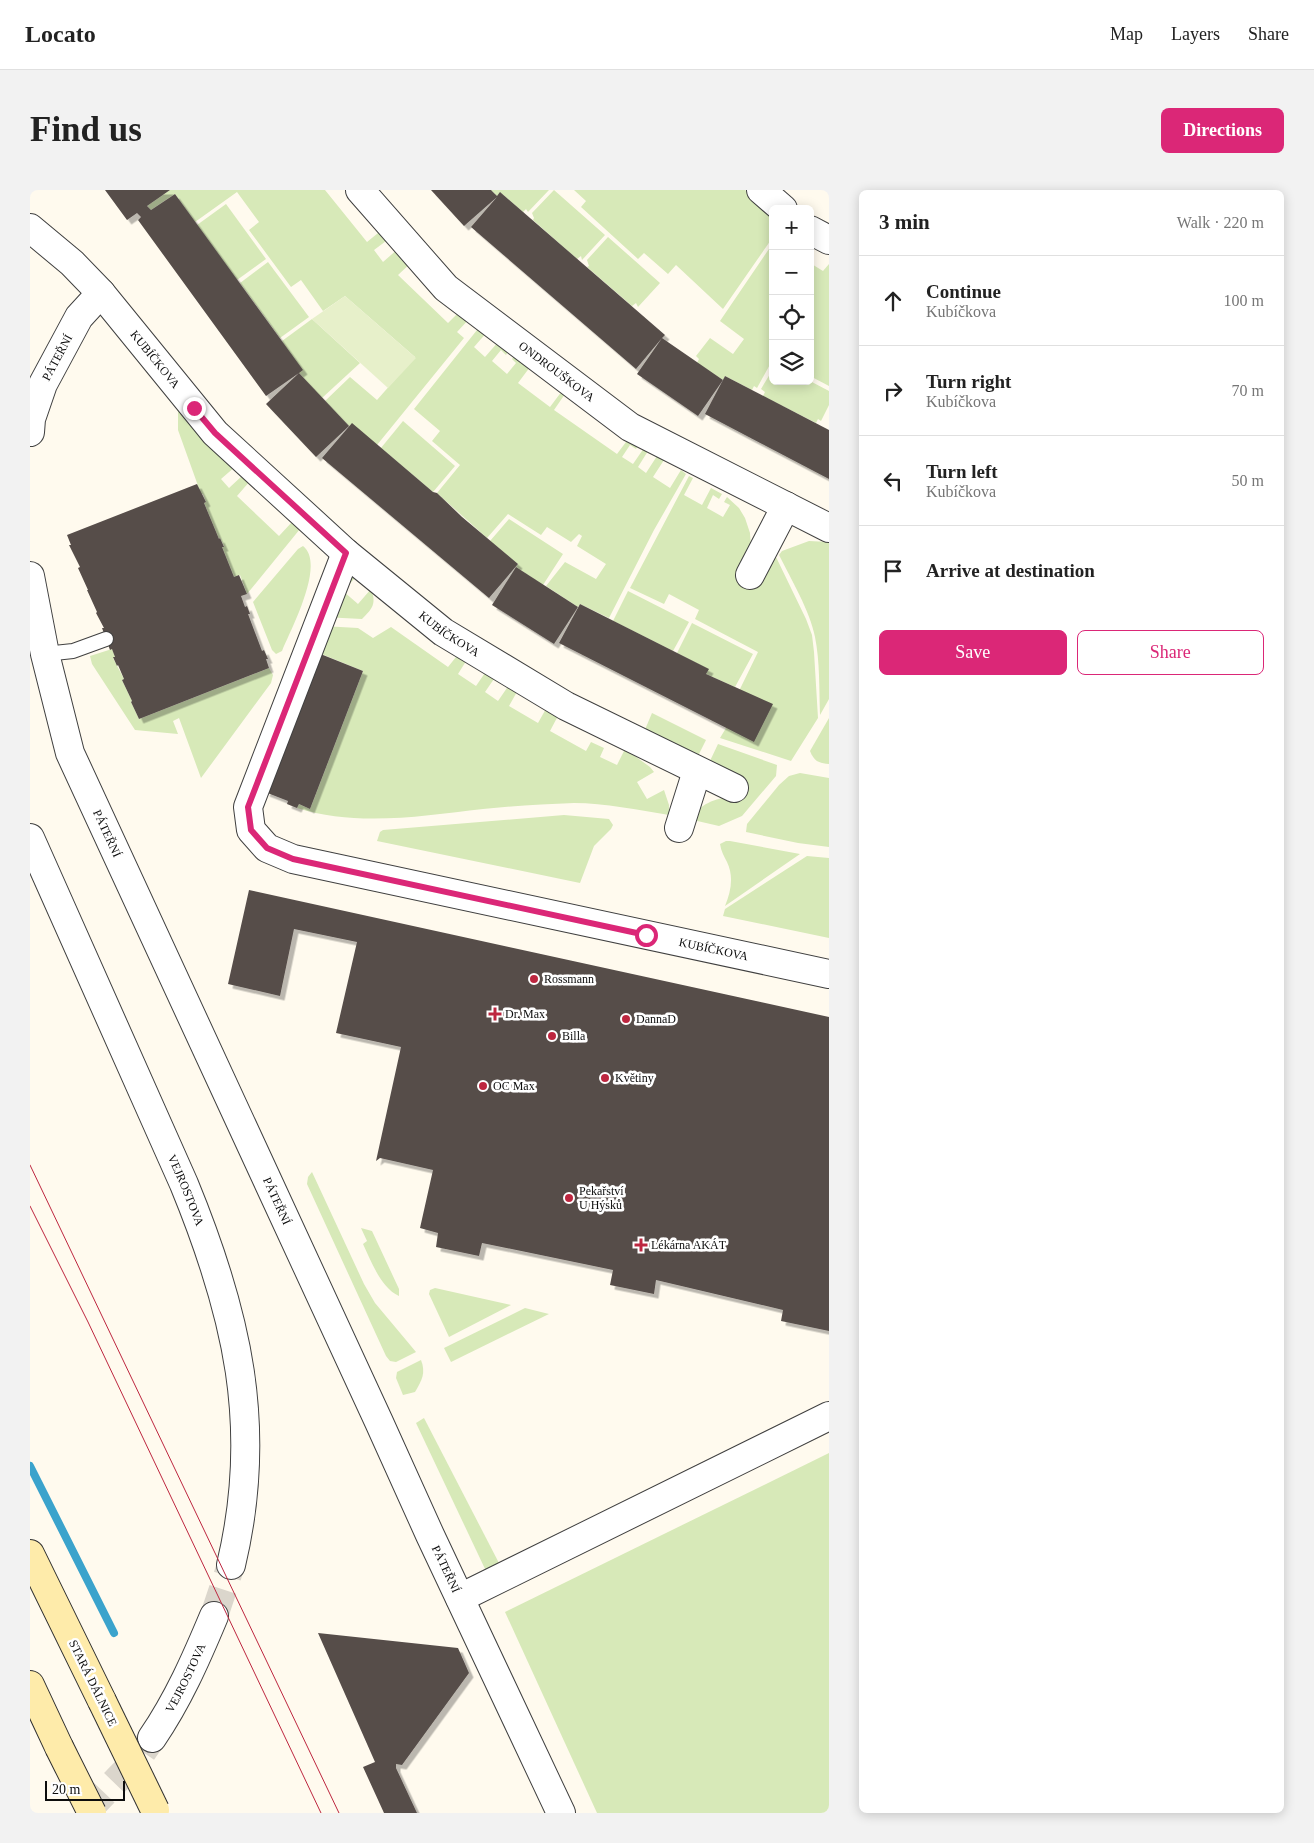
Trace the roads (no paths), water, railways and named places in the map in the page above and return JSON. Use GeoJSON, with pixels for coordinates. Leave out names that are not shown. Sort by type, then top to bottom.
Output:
{"type":"FeatureCollection","features":[{"type":"Feature","properties":{"kind":"main road","name":"STARÁ DÁLNICE"},"geometry":{"type":"LineString","coordinates":[[30,1554],[155,1812]]}},
{"type":"Feature","properties":{"kind":"main road"},"geometry":{"type":"LineString","coordinates":[[30,1685],[92,1813]]}},
{"type":"Feature","properties":{"kind":"street","name":"ONDROUŠKOVA"},"geometry":{"type":"LineString","coordinates":[[360,190],[446,288],[630,427],[829,528]]}},
{"type":"Feature","properties":{"kind":"street"},"geometry":{"type":"LineString","coordinates":[[761,190],[778,205]]}},
{"type":"Feature","properties":{"kind":"street","name":"KUBÍČKOVA"},"geometry":{"type":"LineString","coordinates":[[30,228],[72,263],[101,293],[215,433],[346,553],[443,632],[566,706],[734,788]]}},
{"type":"Feature","properties":{"kind":"street"},"geometry":{"type":"LineString","coordinates":[[814,232],[829,240]]}},
{"type":"Feature","properties":{"kind":"street","name":"PÁTEŘNÍ"},"geometry":{"type":"LineString","coordinates":[[30,432],[32,419],[44,384],[79,317],[101,293]]}},
{"type":"Feature","properties":{"kind":"street"},"geometry":{"type":"LineString","coordinates":[[750,575],[786,506]]}},
{"type":"Feature","properties":{"kind":"street","name":"KUBÍČKOVA"},"geometry":{"type":"LineString","coordinates":[[346,553],[248,807],[251,830],[267,848],[293,859],[829,974]]}},
{"type":"Feature","properties":{"kind":"street","name":"PÁTEŘNÍ"},"geometry":{"type":"LineString","coordinates":[[30,576],[45,654],[70,753],[561,1813]]}},
{"type":"Feature","properties":{"kind":"street"},"geometry":{"type":"LineString","coordinates":[[679,828],[697,771]]}},
{"type":"Feature","properties":{"kind":"street","name":"VEJROSTOVA"},"geometry":{"type":"LineString","coordinates":[[30,838],[184,1184],[199,1220],[226,1306],[241,1372],[246,1435],[240,1530],[231,1566]]}},
{"type":"Feature","properties":{"kind":"street"},"geometry":{"type":"LineString","coordinates":[[460,1598],[829,1416]]}},
{"type":"Feature","properties":{"kind":"street","name":"VEJROSTOVA"},"geometry":{"type":"LineString","coordinates":[[152,1738],[166,1718],[189,1676],[214,1616]]}},
{"type":"Feature","properties":{"kind":"lane"},"geometry":{"type":"LineString","coordinates":[[45,654],[73,651],[106,639]]}},
{"type":"Feature","properties":{"kind":"waterway"},"geometry":{"type":"LineString","coordinates":[[30,1466],[114,1633]]}},
{"type":"Feature","properties":{"kind":"tunnel"},"geometry":{"type":"LineString","coordinates":[[214,1616],[231,1565]]}},
{"type":"Feature","properties":{"kind":"tunnel"},"geometry":{"type":"LineString","coordinates":[[85,1813],[139,1757],[152,1738]]}},
{"type":"Feature","properties":{"kind":"tram line"},"geometry":{"type":"LineString","coordinates":[[30,1165],[339,1813]]}},
{"type":"Feature","properties":{"kind":"tram line"},"geometry":{"type":"LineString","coordinates":[[30,1206],[88,1322],[321,1813]]}},
{"type":"Feature","properties":{"kind":"place","name":"Rossmann"},"geometry":{"type":"Point","coordinates":[534,979]}},
{"type":"Feature","properties":{"kind":"place","name":"Dr. Max"},"geometry":{"type":"Point","coordinates":[495,1014]}},
{"type":"Feature","properties":{"kind":"place","name":"DannaD"},"geometry":{"type":"Point","coordinates":[626,1019]}},
{"type":"Feature","properties":{"kind":"place","name":"Billa"},"geometry":{"type":"Point","coordinates":[552,1036]}},
{"type":"Feature","properties":{"kind":"place","name":"Květiny"},"geometry":{"type":"Point","coordinates":[605,1078]}},
{"type":"Feature","properties":{"kind":"place","name":"OC Max"},"geometry":{"type":"Point","coordinates":[483,1086]}},
{"type":"Feature","properties":{"kind":"place","name":"Pekařství U Hýsků"},"geometry":{"type":"Point","coordinates":[569,1198]}},
{"type":"Feature","properties":{"kind":"place","name":"Lékárna AKÁT"},"geometry":{"type":"Point","coordinates":[641,1245]}}]}
